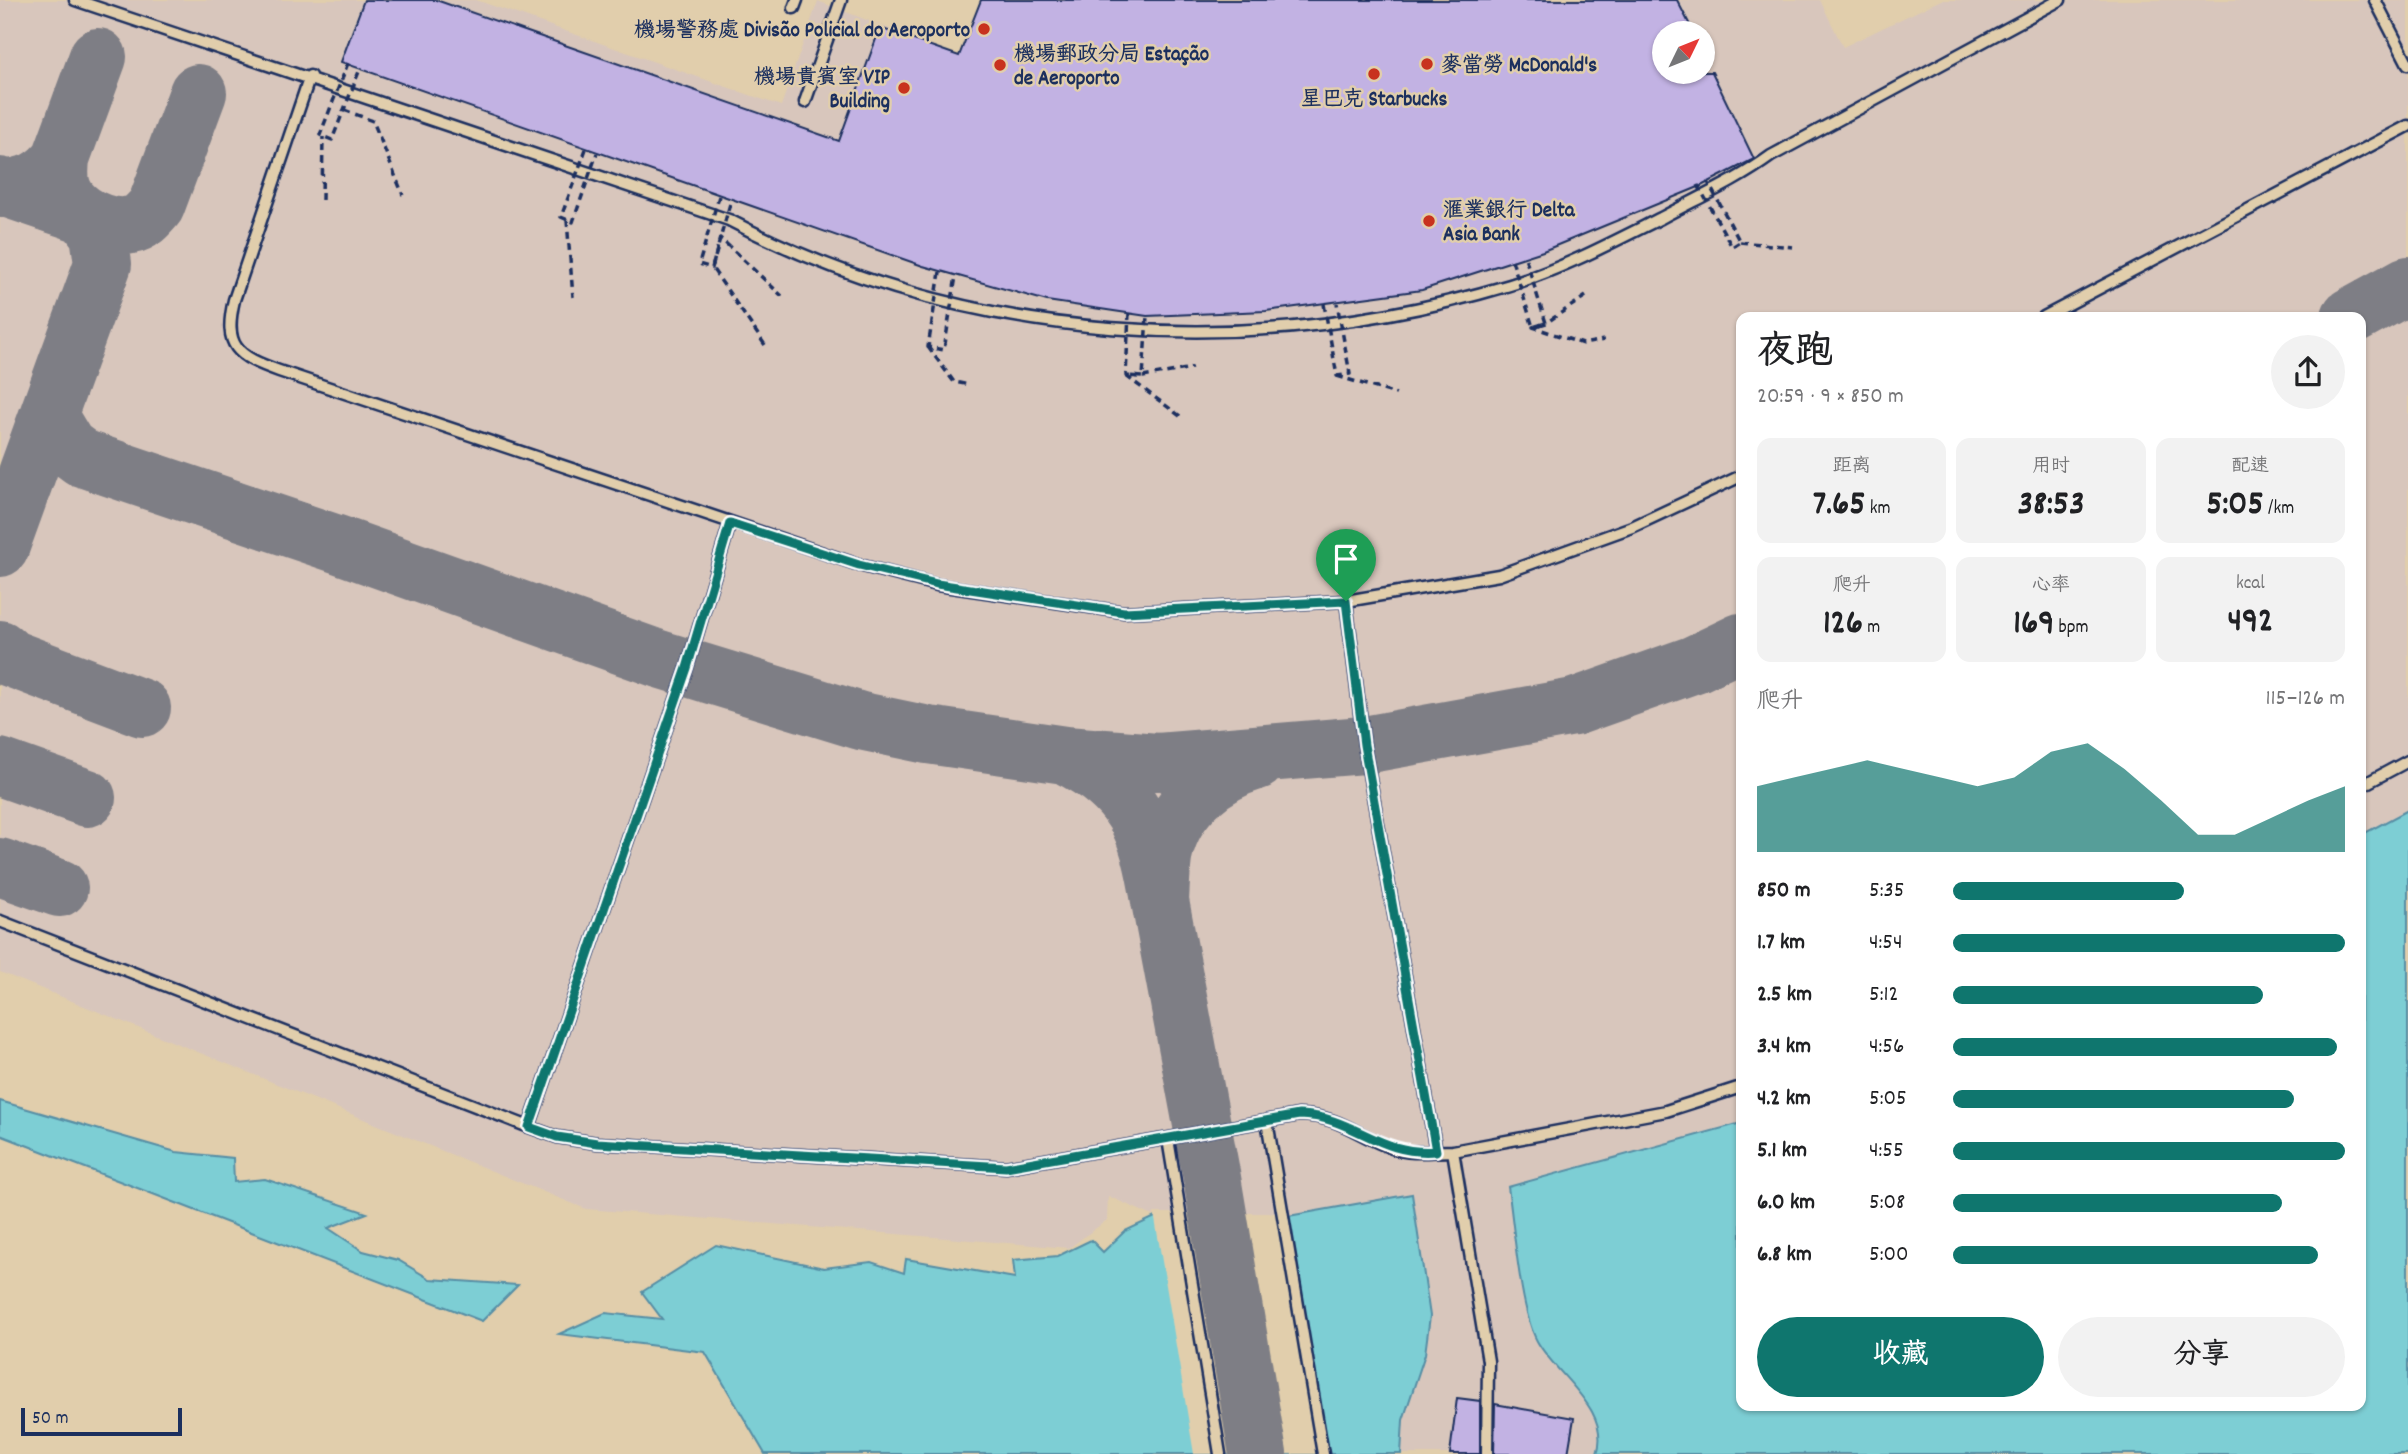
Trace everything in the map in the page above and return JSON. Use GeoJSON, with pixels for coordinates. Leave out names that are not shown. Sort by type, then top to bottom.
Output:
{"type":"FeatureCollection","features":[{"type":"Feature","properties":{"kind":"lane"},"geometry":{"type":"LineString","coordinates":[[75,0],[310,76],[729,220],[787,251],[933,300],[1032,320],[1126,331],[1232,333],[1322,326],[1413,310],[1512,284],[1615,241],[1736,179],[1771,156],[2060,0]]}},
{"type":"Feature","properties":{"kind":"lane"},"geometry":{"type":"LineString","coordinates":[[804,102],[841,0]]}},
{"type":"Feature","properties":{"kind":"lane"},"geometry":{"type":"LineString","coordinates":[[2375,0],[2408,64]]}},
{"type":"Feature","properties":{"kind":"lane"},"geometry":{"type":"LineString","coordinates":[[310,76],[234,300],[229,320],[230,338],[238,352],[279,371],[859,565],[937,584],[1124,612],[1346,601],[1499,575],[1632,527],[1736,478]]}},
{"type":"Feature","properties":{"kind":"lane"},"geometry":{"type":"LineString","coordinates":[[2054,312],[2408,126]]}},
{"type":"Feature","properties":{"kind":"lane"},"geometry":{"type":"LineString","coordinates":[[529,1127],[687,668],[730,523]]}},
{"type":"Feature","properties":{"kind":"lane"},"geometry":{"type":"LineString","coordinates":[[1346,601],[1364,745],[1436,1151]]}},
{"type":"Feature","properties":{"kind":"lane"},"geometry":{"type":"LineString","coordinates":[[2366,783],[2408,761]]}},
{"type":"Feature","properties":{"kind":"lane"},"geometry":{"type":"LineString","coordinates":[[0,921],[529,1127],[557,1137],[597,1143],[1006,1167],[1299,1115],[1324,1115],[1395,1149],[1453,1151],[1666,1111],[1736,1089]]}},
{"type":"Feature","properties":{"kind":"lane"},"geometry":{"type":"LineString","coordinates":[[1267,1121],[1323,1454]]}},
{"type":"Feature","properties":{"kind":"lane"},"geometry":{"type":"LineString","coordinates":[[1167,1139],[1220,1454]]}},
{"type":"Feature","properties":{"kind":"lane"},"geometry":{"type":"LineString","coordinates":[[1453,1151],[1488,1361],[1487,1454]]}},
{"type":"Feature","properties":{"kind":"path"},"geometry":{"type":"LineString","coordinates":[[322,200],[323,137],[320,135],[348,63]]}},
{"type":"Feature","properties":{"kind":"path"},"geometry":{"type":"LineString","coordinates":[[323,137],[332,140],[360,69]]}},
{"type":"Feature","properties":{"kind":"path"},"geometry":{"type":"LineString","coordinates":[[344,110],[373,121],[403,195]]}},
{"type":"Feature","properties":{"kind":"path"},"geometry":{"type":"LineString","coordinates":[[586,149],[561,217],[567,220],[573,222],[597,153]]}},
{"type":"Feature","properties":{"kind":"path"},"geometry":{"type":"LineString","coordinates":[[1708,182],[1740,242]]}},
{"type":"Feature","properties":{"kind":"path"},"geometry":{"type":"LineString","coordinates":[[1699,185],[1732,247],[1740,242],[1793,247]]}},
{"type":"Feature","properties":{"kind":"path"},"geometry":{"type":"LineString","coordinates":[[719,196],[699,264],[712,268],[765,345]]}},
{"type":"Feature","properties":{"kind":"path"},"geometry":{"type":"LineString","coordinates":[[712,268],[731,200]]}},
{"type":"Feature","properties":{"kind":"path"},"geometry":{"type":"LineString","coordinates":[[567,220],[573,297]]}},
{"type":"Feature","properties":{"kind":"path"},"geometry":{"type":"LineString","coordinates":[[720,238],[782,296]]}},
{"type":"Feature","properties":{"kind":"path"},"geometry":{"type":"LineString","coordinates":[[1525,257],[1546,323]]}},
{"type":"Feature","properties":{"kind":"path"},"geometry":{"type":"LineString","coordinates":[[1512,260],[1533,327]]}},
{"type":"Feature","properties":{"kind":"path"},"geometry":{"type":"LineString","coordinates":[[940,272],[928,347],[954,382],[970,385]]}},
{"type":"Feature","properties":{"kind":"path"},"geometry":{"type":"LineString","coordinates":[[928,347],[944,350],[956,276]]}},
{"type":"Feature","properties":{"kind":"path"},"geometry":{"type":"LineString","coordinates":[[1533,327],[1546,323],[1586,296]]}},
{"type":"Feature","properties":{"kind":"path"},"geometry":{"type":"LineString","coordinates":[[1337,303],[1350,374],[1337,376]]}},
{"type":"Feature","properties":{"kind":"path"},"geometry":{"type":"LineString","coordinates":[[1324,304],[1337,376]]}},
{"type":"Feature","properties":{"kind":"path"},"geometry":{"type":"LineString","coordinates":[[1126,376],[1129,313]]}},
{"type":"Feature","properties":{"kind":"path"},"geometry":{"type":"LineString","coordinates":[[1143,377],[1147,316]]}},
{"type":"Feature","properties":{"kind":"path"},"geometry":{"type":"LineString","coordinates":[[1533,327],[1583,344],[1604,340]]}},
{"type":"Feature","properties":{"kind":"path"},"geometry":{"type":"LineString","coordinates":[[1126,376],[1143,377],[1192,368]]}},
{"type":"Feature","properties":{"kind":"path"},"geometry":{"type":"LineString","coordinates":[[1126,376],[1180,416]]}},
{"type":"Feature","properties":{"kind":"path"},"geometry":{"type":"LineString","coordinates":[[1337,376],[1396,394]]}},
{"type":"Feature","properties":{"kind":"shaded area"},"geometry":{"type":"Polygon","coordinates":[[[0,0],[476,0],[781,106],[818,1],[959,56],[981,0],[1820,0],[1843,47],[1941,0],[2408,0],[2408,1454],[1194,1454],[1155,1217],[1108,1196],[1107,1220],[1069,1248],[586,1209],[0,972],[0,0]]]}},
{"type":"Feature","properties":{"kind":"water"},"geometry":{"type":"Polygon","coordinates":[[[2408,810],[2408,1454],[1597,1454],[1600,1438],[1597,1422],[1590,1408],[1546,1354],[1531,1327],[1518,1267],[1508,1187],[1736,1124],[1736,1411],[2366,1411],[2366,832],[2408,810]]]}},
{"type":"Feature","properties":{"kind":"water"},"geometry":{"type":"Polygon","coordinates":[[[0,1101],[176,1152],[233,1158],[234,1182],[265,1179],[367,1213],[328,1228],[363,1251],[398,1260],[430,1279],[518,1285],[482,1321],[0,1135],[0,1101]]]}},
{"type":"Feature","properties":{"kind":"water"},"geometry":{"type":"Polygon","coordinates":[[[1412,1194],[1430,1316],[1425,1354],[1403,1420],[1401,1454],[765,1454],[705,1352],[559,1334],[605,1313],[662,1319],[642,1292],[716,1245],[824,1268],[871,1262],[904,1273],[906,1259],[1015,1278],[1013,1260],[1058,1256],[1091,1240],[1103,1252],[1125,1231],[1155,1217],[1283,1217],[1412,1194]]]}},
{"type":"Feature","properties":{"kind":"pier"},"geometry":{"type":"Polygon","coordinates":[[[1154,1213],[1288,1213],[1328,1454],[1194,1454],[1154,1213]]]}},
{"type":"Feature","properties":{"kind":"building"},"geometry":{"type":"Polygon","coordinates":[[[364,0],[436,0],[839,141],[880,28],[959,56],[981,0],[1677,0],[1688,21],[1652,21],[1652,84],[1715,84],[1715,78],[1754,159],[1701,186],[1543,251],[1422,290],[1266,311],[1147,316],[1047,301],[923,266],[341,62],[364,0]]]}},
{"type":"Feature","properties":{"kind":"building"},"geometry":{"type":"Polygon","coordinates":[[[1457,1398],[1480,1401],[1480,1454],[1450,1454],[1457,1398]]]}},
{"type":"Feature","properties":{"kind":"building"},"geometry":{"type":"Polygon","coordinates":[[[1495,1404],[1574,1418],[1568,1454],[1494,1454],[1495,1404]]]}},
{"type":"Feature","properties":{"kind":"taxiway"},"geometry":{"type":"LineString","coordinates":[[61,158],[98,57]]}},
{"type":"Feature","properties":{"kind":"taxiway"},"geometry":{"type":"LineString","coordinates":[[0,189],[34,181],[48,172],[61,158],[60,178],[63,190],[82,213],[111,225],[122,226],[139,222],[156,206],[198,93]]}},
{"type":"Feature","properties":{"kind":"taxiway"},"geometry":{"type":"LineString","coordinates":[[0,186],[85,215],[99,234],[103,264],[0,548]]}},
{"type":"Feature","properties":{"kind":"taxiway"},"geometry":{"type":"LineString","coordinates":[[2359,312],[2408,285]]}},
{"type":"Feature","properties":{"kind":"taxiway"},"geometry":{"type":"LineString","coordinates":[[49,417],[67,447],[82,458],[337,544],[659,659],[861,721],[928,735],[1065,755],[1158,762],[1364,745],[1574,707],[1695,664],[1736,644]]}},
{"type":"Feature","properties":{"kind":"taxiway"},"geometry":{"type":"LineString","coordinates":[[0,649],[10,658],[142,708]]}},
{"type":"Feature","properties":{"kind":"taxiway"},"geometry":{"type":"LineString","coordinates":[[1065,755],[1108,783],[1134,814],[1150,852],[1160,901],[1164,852],[1177,819],[1198,793],[1211,783],[1257,761]]}},
{"type":"Feature","properties":{"kind":"taxiway"},"geometry":{"type":"LineString","coordinates":[[0,767],[87,798]]}},
{"type":"Feature","properties":{"kind":"taxiway"},"geometry":{"type":"LineString","coordinates":[[0,867],[59,888]]}},
{"type":"Feature","properties":{"kind":"taxiway"},"geometry":{"type":"LineString","coordinates":[[1160,901],[1212,1178],[1258,1454]]}},
{"type":"Feature","properties":{"kind":"place","name":"機場警務處 Divisão Policial do Aeroporto"},"geometry":{"type":"Point","coordinates":[984,29]}},
{"type":"Feature","properties":{"kind":"place","name":"麥當勞 McDonald's"},"geometry":{"type":"Point","coordinates":[1427,64]}},
{"type":"Feature","properties":{"kind":"place","name":"機場郵政分局 Estação de Aeroporto"},"geometry":{"type":"Point","coordinates":[1000,65]}},
{"type":"Feature","properties":{"kind":"place","name":"星巴克 Starbucks"},"geometry":{"type":"Point","coordinates":[1374,74]}},
{"type":"Feature","properties":{"kind":"place","name":"機場貴賓室 VIP Building"},"geometry":{"type":"Point","coordinates":[904,88]}},
{"type":"Feature","properties":{"kind":"place","name":"滙業銀行 Delta Asia Bank"},"geometry":{"type":"Point","coordinates":[1429,221]}},
{"type":"Feature","properties":{"kind":"route"},"geometry":{"type":"LineString","coordinates":[[730,523],[859,565],[937,584],[1124,612],[1346,601],[1364,745],[1436,1151],[1395,1149],[1324,1115],[1299,1115],[1201,1131],[1006,1167],[597,1143],[557,1137],[529,1127],[687,668],[730,523]]}}]}
